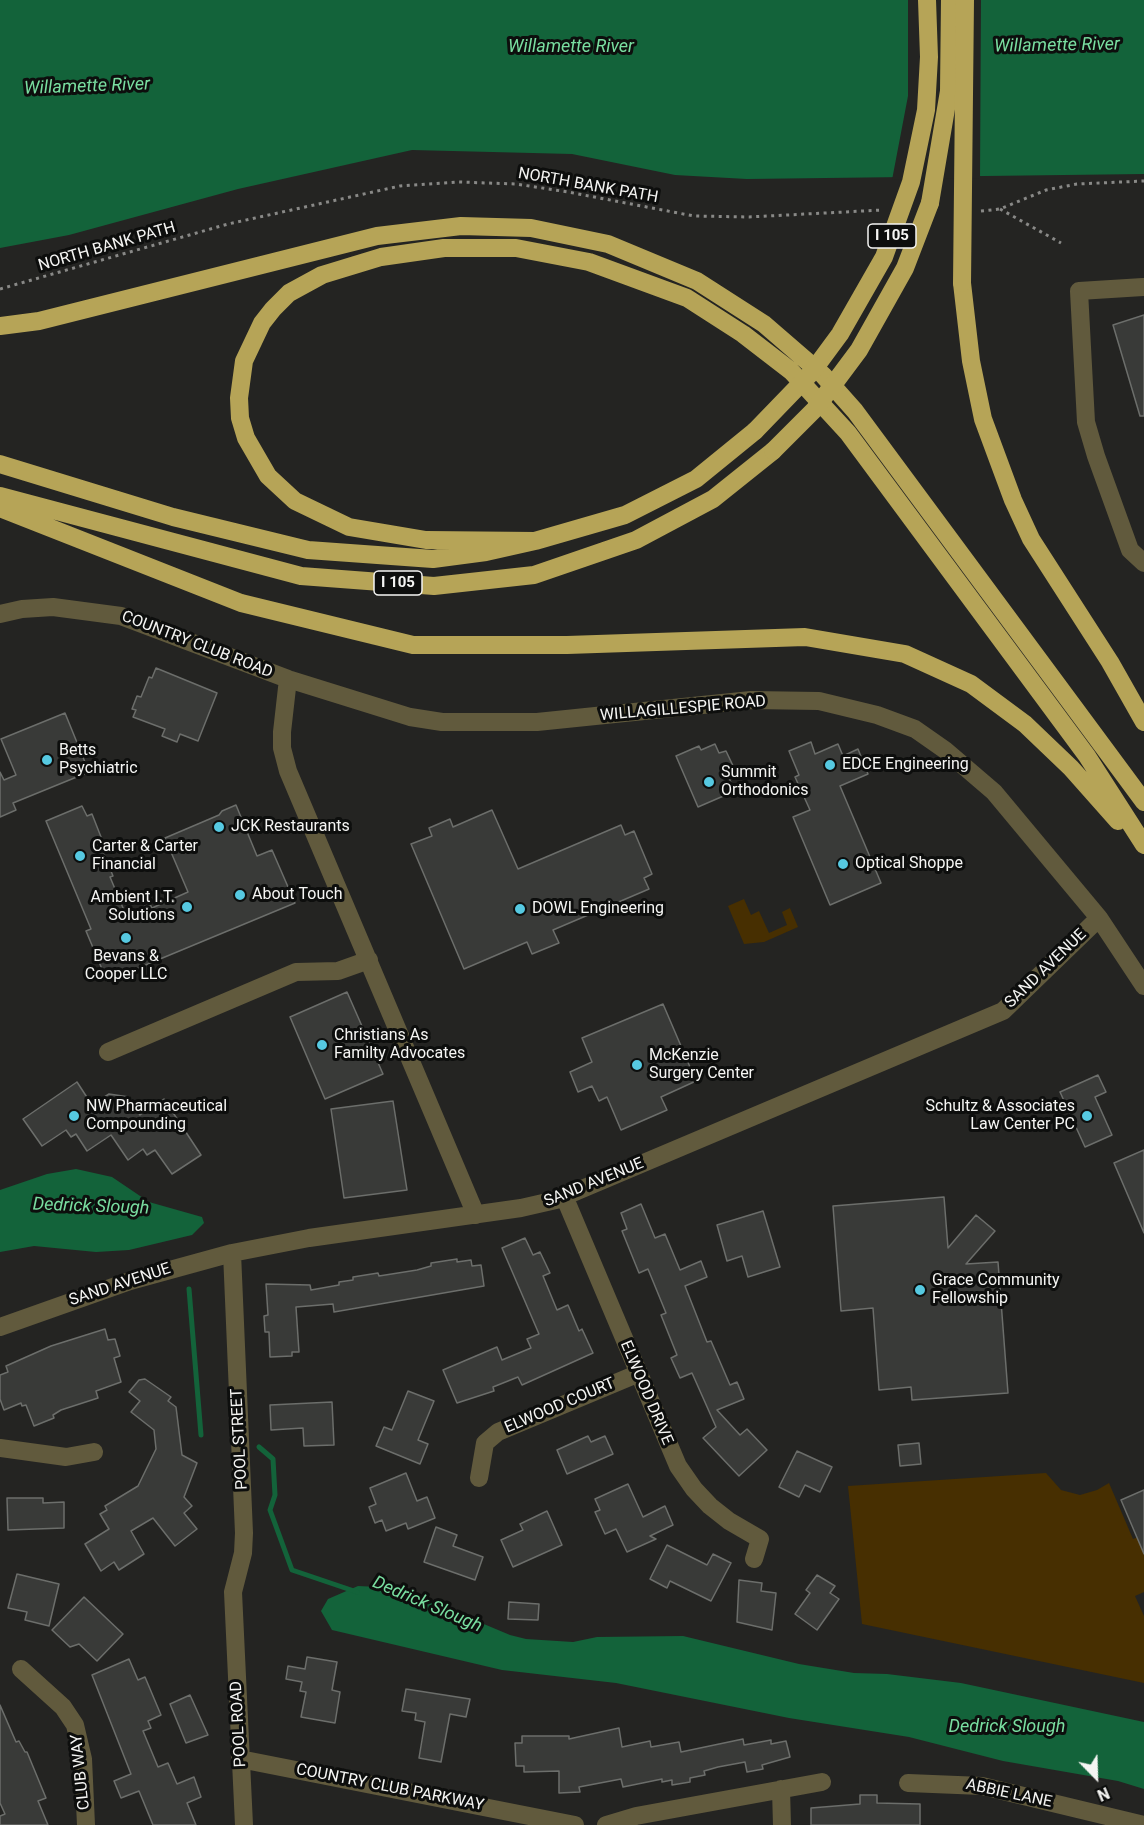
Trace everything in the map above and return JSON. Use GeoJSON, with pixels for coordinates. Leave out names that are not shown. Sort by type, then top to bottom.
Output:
{"type":"FeatureCollection","features":[{"type":"Feature","properties":{"kind":"highway","name":"I 105"},"geometry":{"type":"LineString","coordinates":[[0,464],[173,517],[308,550],[433,559],[486,552],[535,542],[625,515],[696,479],[755,431],[784,403],[819,363],[858,305],[884,257],[911,182],[926,110],[929,57],[927,0]]}},
{"type":"Feature","properties":{"kind":"highway","name":"I 105"},"geometry":{"type":"LineString","coordinates":[[0,496],[301,576],[434,586],[534,575],[636,540],[713,499],[773,451],[815,409],[859,350],[892,293],[921,231],[930,203],[946,122],[951,63],[950,0]]}},
{"type":"Feature","properties":{"kind":"highway"},"geometry":{"type":"LineString","coordinates":[[965,0],[962,283],[971,361],[983,419],[995,457],[1031,539],[1110,662],[1144,722]]}},
{"type":"Feature","properties":{"kind":"highway"},"geometry":{"type":"LineString","coordinates":[[0,326],[39,321],[377,236],[461,226],[531,228],[608,244],[678,273],[734,302],[764,324],[822,375],[855,411],[1144,802]]}},
{"type":"Feature","properties":{"kind":"highway"},"geometry":{"type":"LineString","coordinates":[[535,542],[426,540],[371,531],[349,527],[295,501],[268,476],[246,438],[240,418],[239,398],[244,361],[262,323],[273,309],[289,293],[322,275],[381,257],[444,248],[516,248],[589,262],[687,298],[743,334],[791,371],[848,433],[1087,756],[1144,845]]}},
{"type":"Feature","properties":{"kind":"highway"},"geometry":{"type":"LineString","coordinates":[[0,508],[241,603],[412,645],[567,645],[805,637],[905,654],[971,684],[1025,724],[1071,768],[1144,850]]}},
{"type":"Feature","properties":{"kind":"highway"},"geometry":{"type":"LineString","coordinates":[[1110,662],[1144,705]]}},
{"type":"Feature","properties":{"kind":"street"},"geometry":{"type":"LineString","coordinates":[[1143,287],[1079,291],[1086,422],[1130,550],[1144,563]]}},
{"type":"Feature","properties":{"kind":"street","name":"COUNTRY CLUB ROAD"},"geometry":{"type":"LineString","coordinates":[[0,614],[22,609],[53,607],[122,616],[288,679],[282,732],[285,762],[476,1215]]}},
{"type":"Feature","properties":{"kind":"street","name":"WILLAGILLESPIE ROAD"},"geometry":{"type":"LineString","coordinates":[[288,679],[401,715],[441,722],[537,722],[751,700],[819,701],[877,715],[915,729],[945,750],[994,792],[1098,918],[1144,986]]}},
{"type":"Feature","properties":{"kind":"street","name":"SAND AVENUE"},"geometry":{"type":"LineString","coordinates":[[0,1327],[130,1281],[232,1253],[309,1238],[521,1209],[564,1196],[1003,1011],[1098,918]]}},
{"type":"Feature","properties":{"kind":"street"},"geometry":{"type":"LineString","coordinates":[[108,1052],[296,972],[338,971],[369,960]]}},
{"type":"Feature","properties":{"kind":"street","name":"ELWOOD DRIVE"},"geometry":{"type":"LineString","coordinates":[[564,1196],[670,1450],[690,1484],[718,1513],[760,1539],[754,1558]]}},
{"type":"Feature","properties":{"kind":"street","name":"POOL STREET"},"geometry":{"type":"LineString","coordinates":[[232,1253],[244,1533],[242,1562],[233,1592],[234,1623]]}},
{"type":"Feature","properties":{"kind":"street","name":"ELWOOD COURT"},"geometry":{"type":"LineString","coordinates":[[478,1478],[485,1443],[498,1432],[637,1374]]}},
{"type":"Feature","properties":{"kind":"street"},"geometry":{"type":"LineString","coordinates":[[0,1448],[66,1457],[94,1452]]}},
{"type":"Feature","properties":{"kind":"street","name":"POOL ROAD"},"geometry":{"type":"LineString","coordinates":[[234,1623],[244,1825]]}},
{"type":"Feature","properties":{"kind":"street","name":"CLUB WAY"},"geometry":{"type":"LineString","coordinates":[[21,1669],[63,1707],[75,1725],[83,1759],[86,1825]]}},
{"type":"Feature","properties":{"kind":"street","name":"COUNTRY CLUB PARKWAY"},"geometry":{"type":"LineString","coordinates":[[240,1759],[575,1825]]}},
{"type":"Feature","properties":{"kind":"street"},"geometry":{"type":"LineString","coordinates":[[606,1825],[659,1819],[781,1789],[822,1782]]}},
{"type":"Feature","properties":{"kind":"street","name":"ABBIE LANE"},"geometry":{"type":"LineString","coordinates":[[908,1783],[982,1786],[1144,1825]]}},
{"type":"Feature","properties":{"kind":"street"},"geometry":{"type":"LineString","coordinates":[[781,1789],[782,1825]]}},
{"type":"Feature","properties":{"kind":"path"},"geometry":{"type":"LineString","coordinates":[[970,211],[1000,209],[1046,190],[1077,184],[1144,181]]}},
{"type":"Feature","properties":{"kind":"path","name":"NORTH BANK PATH"},"geometry":{"type":"LineString","coordinates":[[0,289],[228,224],[400,186],[459,182],[516,184],[694,216],[749,217],[889,210]]}},
{"type":"Feature","properties":{"kind":"path"},"geometry":{"type":"LineString","coordinates":[[1000,209],[1060,243]]}},
{"type":"Feature","properties":{"kind":"shaded area"},"geometry":{"type":"Polygon","coordinates":[[[744,899],[751,915],[759,911],[769,933],[787,925],[782,912],[790,908],[798,927],[764,942],[744,944],[728,906],[744,899]]]}},
{"type":"Feature","properties":{"kind":"shaded area"},"geometry":{"type":"Polygon","coordinates":[[[1046,1473],[1061,1490],[1080,1495],[1097,1490],[1109,1483],[1133,1539],[1144,1535],[1144,1592],[1135,1596],[1144,1616],[1144,1683],[862,1624],[848,1486],[1046,1473]]]}},
{"type":"Feature","properties":{"kind":"water","name":"Willamette River"},"geometry":{"type":"Polygon","coordinates":[[[0,0],[1144,0],[1144,174],[747,179],[675,175],[572,154],[412,150],[238,189],[69,235],[0,248],[0,0]]]}},
{"type":"Feature","properties":{"kind":"water"},"geometry":{"type":"Polygon","coordinates":[[[76,1169],[112,1177],[149,1202],[202,1217],[204,1223],[192,1235],[129,1250],[96,1252],[34,1246],[0,1252],[0,1190],[47,1174],[76,1169]]]}},
{"type":"Feature","properties":{"kind":"water","name":"Dedrick Slough"},"geometry":{"type":"Polygon","coordinates":[[[358,1586],[398,1588],[510,1635],[526,1639],[573,1642],[597,1637],[683,1636],[799,1664],[854,1673],[887,1674],[961,1683],[1144,1722],[1144,1789],[1118,1781],[1003,1761],[909,1737],[789,1718],[616,1683],[502,1670],[332,1630],[321,1611],[328,1599],[358,1586]]]}},
{"type":"Feature","properties":{"kind":"pier"},"geometry":{"type":"Polygon","coordinates":[[[908,0],[981,0],[980,178],[892,180],[908,96],[908,0]]]}},
{"type":"Feature","properties":{"kind":"building"},"geometry":{"type":"Polygon","coordinates":[[[1144,315],[1144,416],[1140,416],[1113,325],[1144,315]]]}},
{"type":"Feature","properties":{"kind":"building"},"geometry":{"type":"Polygon","coordinates":[[[156,668],[217,693],[198,741],[180,734],[177,742],[162,736],[165,729],[133,717],[136,710],[132,709],[137,696],[141,697],[149,677],[152,678],[156,668]]]}},
{"type":"Feature","properties":{"kind":"building","name":"Betts Psychiatric"},"geometry":{"type":"Polygon","coordinates":[[[65,713],[89,772],[13,803],[16,810],[0,817],[0,772],[4,780],[16,775],[1,739],[65,713]]]}},
{"type":"Feature","properties":{"kind":"building","name":"Optical Shoppe"},"geometry":{"type":"Polygon","coordinates":[[[811,742],[815,754],[838,744],[843,756],[858,749],[868,774],[840,786],[881,883],[830,905],[793,817],[810,810],[795,777],[799,775],[789,751],[811,742]]]}},
{"type":"Feature","properties":{"kind":"building","name":"Summit Orthodonics"},"geometry":{"type":"Polygon","coordinates":[[[715,744],[719,753],[726,751],[735,770],[727,774],[735,791],[698,807],[676,756],[699,746],[701,750],[715,744]]]}},
{"type":"Feature","properties":{"kind":"building"},"geometry":{"type":"Polygon","coordinates":[[[236,805],[257,856],[272,850],[295,903],[107,981],[86,931],[91,929],[46,821],[82,806],[87,816],[92,814],[101,837],[98,839],[113,876],[110,877],[126,915],[150,904],[152,908],[188,892],[165,838],[219,815],[222,811],[236,805]]]}},
{"type":"Feature","properties":{"kind":"building","name":"DOWL Engineering"},"geometry":{"type":"Polygon","coordinates":[[[492,810],[518,869],[621,825],[625,835],[634,831],[652,874],[644,878],[649,889],[553,930],[559,943],[532,954],[527,942],[464,969],[411,844],[432,836],[429,828],[450,819],[453,827],[492,810]]]}},
{"type":"Feature","properties":{"kind":"building","name":"Christians As Familty Advocates"},"geometry":{"type":"Polygon","coordinates":[[[347,992],[383,1074],[325,1099],[290,1017],[347,992]]]}},
{"type":"Feature","properties":{"kind":"building","name":"McKenzie Surgery Center"},"geometry":{"type":"Polygon","coordinates":[[[663,1004],[696,1081],[661,1097],[667,1110],[621,1130],[607,1097],[599,1101],[592,1086],[578,1092],[570,1072],[592,1062],[582,1038],[663,1004]]]}},
{"type":"Feature","properties":{"kind":"building","name":"Schultz & Associates Law Center PC"},"geometry":{"type":"Polygon","coordinates":[[[1098,1075],[1106,1092],[1095,1097],[1112,1135],[1085,1147],[1060,1092],[1098,1075]]]}},
{"type":"Feature","properties":{"kind":"building"},"geometry":{"type":"Polygon","coordinates":[[[77,1082],[92,1105],[109,1094],[129,1097],[140,1115],[164,1099],[201,1155],[172,1174],[155,1150],[147,1155],[143,1149],[128,1160],[111,1135],[87,1151],[76,1134],[71,1137],[66,1130],[42,1146],[23,1119],[77,1082]]]}},
{"type":"Feature","properties":{"kind":"building"},"geometry":{"type":"Polygon","coordinates":[[[393,1101],[407,1190],[344,1198],[331,1109],[393,1101]]]}},
{"type":"Feature","properties":{"kind":"building"},"geometry":{"type":"Polygon","coordinates":[[[1144,1150],[1144,1233],[1114,1163],[1144,1150]]]}},
{"type":"Feature","properties":{"kind":"building","name":"Grace Community Fellowship"},"geometry":{"type":"Polygon","coordinates":[[[944,1197],[948,1248],[976,1215],[995,1231],[966,1264],[998,1262],[1008,1393],[912,1400],[911,1387],[879,1390],[873,1308],[841,1311],[833,1206],[944,1197]]]}},
{"type":"Feature","properties":{"kind":"building"},"geometry":{"type":"Polygon","coordinates":[[[641,1204],[655,1238],[665,1234],[680,1270],[701,1261],[707,1277],[685,1286],[707,1342],[711,1341],[730,1385],[737,1382],[744,1399],[717,1410],[740,1435],[747,1429],[767,1450],[739,1476],[703,1438],[716,1427],[692,1373],[680,1378],[671,1358],[677,1355],[661,1315],[666,1313],[648,1269],[639,1273],[622,1231],[627,1229],[621,1213],[641,1204]]]}},
{"type":"Feature","properties":{"kind":"building"},"geometry":{"type":"Polygon","coordinates":[[[763,1211],[780,1267],[748,1277],[742,1256],[727,1261],[717,1225],[763,1211]]]}},
{"type":"Feature","properties":{"kind":"building"},"geometry":{"type":"Polygon","coordinates":[[[525,1238],[533,1255],[540,1252],[550,1273],[543,1276],[557,1310],[568,1305],[579,1331],[582,1329],[593,1353],[522,1385],[518,1377],[493,1387],[494,1391],[457,1403],[443,1370],[497,1347],[502,1360],[531,1348],[527,1339],[539,1334],[502,1248],[525,1238]]]}},
{"type":"Feature","properties":{"kind":"building"},"geometry":{"type":"Polygon","coordinates":[[[457,1259],[457,1262],[471,1260],[472,1266],[481,1265],[484,1286],[334,1312],[333,1304],[296,1307],[299,1352],[292,1352],[292,1356],[270,1357],[269,1332],[265,1332],[264,1316],[268,1315],[266,1284],[310,1285],[311,1290],[339,1285],[339,1282],[353,1280],[353,1277],[378,1273],[379,1276],[417,1270],[431,1266],[431,1263],[457,1259]]]}},
{"type":"Feature","properties":{"kind":"building"},"geometry":{"type":"Polygon","coordinates":[[[105,1329],[108,1340],[115,1339],[120,1356],[114,1358],[121,1382],[96,1391],[98,1398],[61,1410],[53,1415],[54,1418],[34,1426],[26,1405],[22,1406],[21,1403],[4,1410],[0,1399],[0,1375],[8,1372],[6,1366],[51,1346],[105,1329]]]}},
{"type":"Feature","properties":{"kind":"building"},"geometry":{"type":"Polygon","coordinates":[[[145,1379],[171,1397],[168,1401],[176,1407],[182,1455],[197,1463],[184,1497],[192,1506],[184,1513],[197,1529],[175,1546],[153,1518],[131,1531],[144,1554],[119,1570],[114,1562],[101,1571],[85,1544],[109,1529],[100,1514],[107,1510],[105,1506],[138,1486],[156,1449],[154,1430],[131,1412],[140,1401],[129,1392],[139,1380],[145,1379]]]}},
{"type":"Feature","properties":{"kind":"building"},"geometry":{"type":"Polygon","coordinates":[[[408,1391],[434,1401],[418,1440],[428,1444],[420,1464],[376,1446],[384,1427],[392,1430],[408,1391]]]}},
{"type":"Feature","properties":{"kind":"building"},"geometry":{"type":"Polygon","coordinates":[[[332,1402],[334,1445],[304,1446],[303,1428],[271,1430],[270,1405],[332,1402]]]}},
{"type":"Feature","properties":{"kind":"building"},"geometry":{"type":"Polygon","coordinates":[[[588,1436],[591,1442],[605,1436],[613,1454],[567,1474],[557,1450],[588,1436]]]}},
{"type":"Feature","properties":{"kind":"building"},"geometry":{"type":"Polygon","coordinates":[[[919,1443],[921,1464],[900,1466],[898,1445],[919,1443]]]}},
{"type":"Feature","properties":{"kind":"building"},"geometry":{"type":"Polygon","coordinates":[[[797,1451],[832,1467],[820,1492],[805,1485],[799,1497],[779,1487],[797,1451]]]}},
{"type":"Feature","properties":{"kind":"building"},"geometry":{"type":"Polygon","coordinates":[[[406,1473],[417,1501],[427,1497],[435,1518],[408,1529],[406,1523],[386,1531],[382,1520],[375,1523],[369,1507],[376,1504],[370,1488],[406,1473]]]}},
{"type":"Feature","properties":{"kind":"building"},"geometry":{"type":"Polygon","coordinates":[[[628,1484],[643,1517],[665,1506],[673,1525],[650,1536],[656,1539],[627,1552],[616,1529],[605,1534],[595,1512],[600,1510],[595,1499],[628,1484]]]}},
{"type":"Feature","properties":{"kind":"building"},"geometry":{"type":"Polygon","coordinates":[[[1144,1490],[1144,1554],[1121,1500],[1144,1490]]]}},
{"type":"Feature","properties":{"kind":"building"},"geometry":{"type":"Polygon","coordinates":[[[7,1498],[43,1498],[43,1503],[64,1502],[64,1528],[8,1530],[7,1498]]]}},
{"type":"Feature","properties":{"kind":"building"},"geometry":{"type":"Polygon","coordinates":[[[547,1511],[562,1545],[513,1567],[501,1540],[523,1530],[520,1524],[547,1511]]]}},
{"type":"Feature","properties":{"kind":"building"},"geometry":{"type":"Polygon","coordinates":[[[436,1527],[457,1535],[453,1546],[483,1557],[475,1580],[424,1562],[436,1527]]]}},
{"type":"Feature","properties":{"kind":"building"},"geometry":{"type":"Polygon","coordinates":[[[667,1545],[707,1565],[713,1554],[731,1563],[711,1601],[670,1581],[667,1588],[650,1579],[667,1545]]]}},
{"type":"Feature","properties":{"kind":"building"},"geometry":{"type":"Polygon","coordinates":[[[17,1574],[59,1584],[49,1626],[25,1620],[27,1612],[8,1608],[17,1574]]]}},
{"type":"Feature","properties":{"kind":"building"},"geometry":{"type":"Polygon","coordinates":[[[817,1575],[835,1586],[830,1593],[839,1599],[817,1630],[795,1614],[810,1593],[806,1590],[817,1575]]]}},
{"type":"Feature","properties":{"kind":"building"},"geometry":{"type":"Polygon","coordinates":[[[739,1580],[762,1583],[761,1591],[776,1593],[772,1630],[737,1622],[739,1580]]]}},
{"type":"Feature","properties":{"kind":"building"},"geometry":{"type":"Polygon","coordinates":[[[84,1597],[123,1634],[97,1661],[79,1644],[70,1647],[52,1630],[84,1597]]]}},
{"type":"Feature","properties":{"kind":"building"},"geometry":{"type":"Polygon","coordinates":[[[509,1602],[539,1604],[538,1620],[508,1619],[509,1602]]]}},
{"type":"Feature","properties":{"kind":"building"},"geometry":{"type":"Polygon","coordinates":[[[307,1657],[337,1662],[332,1690],[340,1692],[335,1723],[301,1717],[306,1692],[300,1691],[302,1682],[286,1679],[288,1666],[305,1669],[307,1657]]]}},
{"type":"Feature","properties":{"kind":"building"},"geometry":{"type":"Polygon","coordinates":[[[129,1659],[138,1680],[145,1677],[161,1715],[148,1721],[151,1728],[143,1731],[158,1767],[168,1763],[177,1784],[194,1777],[201,1797],[187,1803],[196,1825],[153,1825],[139,1791],[121,1798],[114,1781],[131,1774],[92,1675],[129,1659]]]}},
{"type":"Feature","properties":{"kind":"building"},"geometry":{"type":"Polygon","coordinates":[[[406,1689],[470,1699],[466,1717],[450,1714],[441,1762],[419,1758],[425,1722],[415,1720],[416,1713],[402,1711],[406,1689]]]}},
{"type":"Feature","properties":{"kind":"building"},"geometry":{"type":"Polygon","coordinates":[[[190,1695],[208,1735],[186,1743],[170,1704],[190,1695]]]}},
{"type":"Feature","properties":{"kind":"building"},"geometry":{"type":"Polygon","coordinates":[[[0,1705],[16,1742],[19,1741],[27,1752],[46,1798],[38,1801],[48,1825],[0,1825],[0,1816],[5,1814],[0,1803],[0,1705]]]}},
{"type":"Feature","properties":{"kind":"building"},"geometry":{"type":"Polygon","coordinates":[[[619,1728],[622,1747],[650,1741],[651,1747],[679,1742],[681,1752],[743,1739],[744,1745],[771,1740],[771,1744],[786,1741],[790,1757],[762,1765],[763,1769],[747,1772],[745,1762],[718,1767],[704,1771],[705,1775],[690,1778],[690,1782],[672,1785],[672,1780],[662,1782],[662,1779],[623,1787],[621,1779],[579,1787],[580,1792],[559,1793],[559,1771],[524,1772],[524,1766],[516,1766],[515,1743],[522,1743],[522,1736],[569,1736],[569,1739],[619,1728]]]}},
{"type":"Feature","properties":{"kind":"building"},"geometry":{"type":"Polygon","coordinates":[[[860,1795],[877,1795],[877,1803],[920,1804],[920,1825],[811,1825],[811,1808],[860,1804],[860,1795]]]}},
{"type":"Feature","properties":{"kind":"waterway","name":"Dedrick Slough"},"geometry":{"type":"LineString","coordinates":[[189,1289],[201,1435]]}},
{"type":"Feature","properties":{"kind":"waterway","name":"Dedrick Slough"},"geometry":{"type":"LineString","coordinates":[[259,1447],[273,1459],[275,1495],[270,1510],[292,1570],[357,1592]]}},
{"type":"Feature","properties":{"kind":"place","name":"Betts Psychiatric"},"geometry":{"type":"Point","coordinates":[47,760]}},
{"type":"Feature","properties":{"kind":"place","name":"EDCE Engineering"},"geometry":{"type":"Point","coordinates":[830,765]}},
{"type":"Feature","properties":{"kind":"place","name":"Summit Orthodonics"},"geometry":{"type":"Point","coordinates":[709,782]}},
{"type":"Feature","properties":{"kind":"place","name":"JCK Restaurants"},"geometry":{"type":"Point","coordinates":[219,827]}},
{"type":"Feature","properties":{"kind":"place","name":"Carter & Carter Financial"},"geometry":{"type":"Point","coordinates":[80,856]}},
{"type":"Feature","properties":{"kind":"place","name":"Optical Shoppe"},"geometry":{"type":"Point","coordinates":[843,864]}},
{"type":"Feature","properties":{"kind":"place","name":"About Touch"},"geometry":{"type":"Point","coordinates":[240,895]}},
{"type":"Feature","properties":{"kind":"place","name":"Ambient I.T. Solutions"},"geometry":{"type":"Point","coordinates":[187,907]}},
{"type":"Feature","properties":{"kind":"place","name":"DOWL Engineering"},"geometry":{"type":"Point","coordinates":[520,909]}},
{"type":"Feature","properties":{"kind":"place","name":"Bevans & Cooper LLC"},"geometry":{"type":"Point","coordinates":[126,938]}},
{"type":"Feature","properties":{"kind":"place","name":"Christians As Familty Advocates"},"geometry":{"type":"Point","coordinates":[322,1045]}},
{"type":"Feature","properties":{"kind":"place","name":"McKenzie Surgery Center"},"geometry":{"type":"Point","coordinates":[637,1065]}},
{"type":"Feature","properties":{"kind":"place","name":"NW Pharmaceutical Compounding"},"geometry":{"type":"Point","coordinates":[74,1116]}},
{"type":"Feature","properties":{"kind":"place","name":"Schultz & Associates Law Center PC"},"geometry":{"type":"Point","coordinates":[1087,1116]}},
{"type":"Feature","properties":{"kind":"place","name":"Grace Community Fellowship"},"geometry":{"type":"Point","coordinates":[920,1290]}}]}
